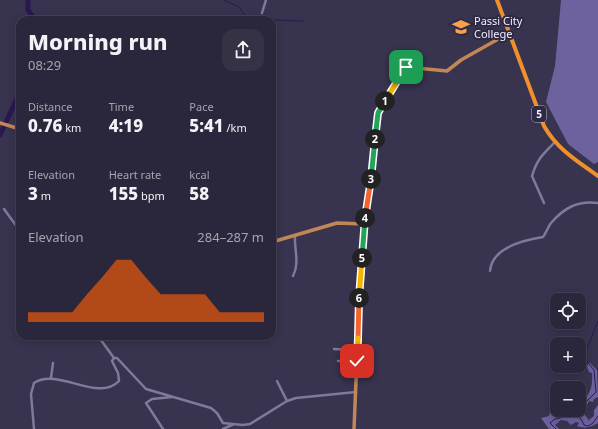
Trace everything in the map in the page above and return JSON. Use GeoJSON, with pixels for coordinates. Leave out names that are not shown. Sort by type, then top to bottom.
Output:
{"type":"FeatureCollection","features":[{"type":"Feature","properties":{"kind":"highway","name":"5"},"geometry":{"type":"LineString","coordinates":[[497,0],[544,126],[555,142],[568,155],[598,176]]}},
{"type":"Feature","properties":{"kind":"main road"},"geometry":{"type":"LineString","coordinates":[[354,429],[364,224],[371,184],[378,113],[406,67],[447,71],[461,60],[509,33]]}},
{"type":"Feature","properties":{"kind":"main road"},"geometry":{"type":"LineString","coordinates":[[0,123],[16,128]]}},
{"type":"Feature","properties":{"kind":"main road"},"geometry":{"type":"LineString","coordinates":[[276,241],[337,224],[364,224]]}},
{"type":"Feature","properties":{"kind":"street"},"geometry":{"type":"LineString","coordinates":[[262,13],[266,0]]}},
{"type":"Feature","properties":{"kind":"street"},"geometry":{"type":"LineString","coordinates":[[544,202],[532,176],[539,158],[555,142]]}},
{"type":"Feature","properties":{"kind":"street"},"geometry":{"type":"LineString","coordinates":[[490,270],[490,264],[497,255],[506,248],[543,237],[550,225],[574,204],[588,202],[598,203]]}},
{"type":"Feature","properties":{"kind":"street"},"geometry":{"type":"LineString","coordinates":[[4,209],[16,226]]}},
{"type":"Feature","properties":{"kind":"street"},"geometry":{"type":"LineString","coordinates":[[293,276],[296,268],[297,255],[295,236]]}},
{"type":"Feature","properties":{"kind":"street"},"geometry":{"type":"LineString","coordinates":[[101,340],[114,358],[117,358],[146,389],[212,408],[218,413],[224,423],[243,425],[257,420],[287,401],[300,398],[356,392]]}},
{"type":"Feature","properties":{"kind":"street"},"geometry":{"type":"LineString","coordinates":[[334,349],[357,350]]}},
{"type":"Feature","properties":{"kind":"street"},"geometry":{"type":"LineString","coordinates":[[34,429],[32,389],[34,383],[51,378],[82,385],[107,388],[119,381],[118,373],[112,361],[114,358]]}},
{"type":"Feature","properties":{"kind":"street"},"geometry":{"type":"LineString","coordinates":[[338,361],[357,361]]}},
{"type":"Feature","properties":{"kind":"street"},"geometry":{"type":"LineString","coordinates":[[51,378],[53,363]]}},
{"type":"Feature","properties":{"kind":"street"},"geometry":{"type":"LineString","coordinates":[[277,381],[287,401]]}},
{"type":"Feature","properties":{"kind":"street"},"geometry":{"type":"LineString","coordinates":[[163,429],[146,403],[152,399],[166,399],[172,397]]}},
{"type":"Feature","properties":{"kind":"street"},"geometry":{"type":"LineString","coordinates":[[223,429],[234,425]]}},
{"type":"Feature","properties":{"kind":"shaded area"},"geometry":{"type":"Polygon","coordinates":[[[561,0],[598,0],[598,162],[594,164],[568,144],[546,102],[555,66],[561,0]]]}},
{"type":"Feature","properties":{"kind":"shaded area"},"geometry":{"type":"Polygon","coordinates":[[[589,362],[597,370],[598,397],[594,399],[593,402],[589,401],[586,406],[586,398],[592,382],[592,373],[589,372],[587,367],[589,362]]]}},
{"type":"Feature","properties":{"kind":"shaded area"},"geometry":{"type":"Polygon","coordinates":[[[598,405],[598,423],[591,426],[577,426],[579,423],[576,422],[571,425],[567,421],[561,420],[555,425],[559,429],[549,429],[541,418],[549,416],[550,411],[550,417],[586,416],[590,422],[589,420],[594,416],[594,410],[598,405]]]}},
{"type":"Feature","properties":{"kind":"waterway"},"geometry":{"type":"LineString","coordinates":[[28,0],[28,10],[32,16]]}},
{"type":"Feature","properties":{"kind":"waterway"},"geometry":{"type":"LineString","coordinates":[[224,0],[239,7],[245,16]]}},
{"type":"Feature","properties":{"kind":"waterway"},"geometry":{"type":"LineString","coordinates":[[276,20],[303,21]]}},
{"type":"Feature","properties":{"kind":"waterway"},"geometry":{"type":"LineString","coordinates":[[0,135],[16,101]]}},
{"type":"Feature","properties":{"kind":"waterway"},"geometry":{"type":"LineString","coordinates":[[586,402],[596,392],[594,370],[585,359],[586,351],[598,321]]}},
{"type":"Feature","properties":{"kind":"waterway"},"geometry":{"type":"LineString","coordinates":[[556,429],[550,423],[555,419],[575,415],[581,419],[584,425],[588,426],[593,423],[598,416]]}},
{"type":"Feature","properties":{"kind":"place","name":"Passi City College"},"geometry":{"type":"Point","coordinates":[461,27]}},
{"type":"Feature","properties":{"kind":"route"},"geometry":{"type":"LineString","coordinates":[[357,361],[361,262],[364,224],[371,184],[376,120],[378,113],[406,67]]}}]}
